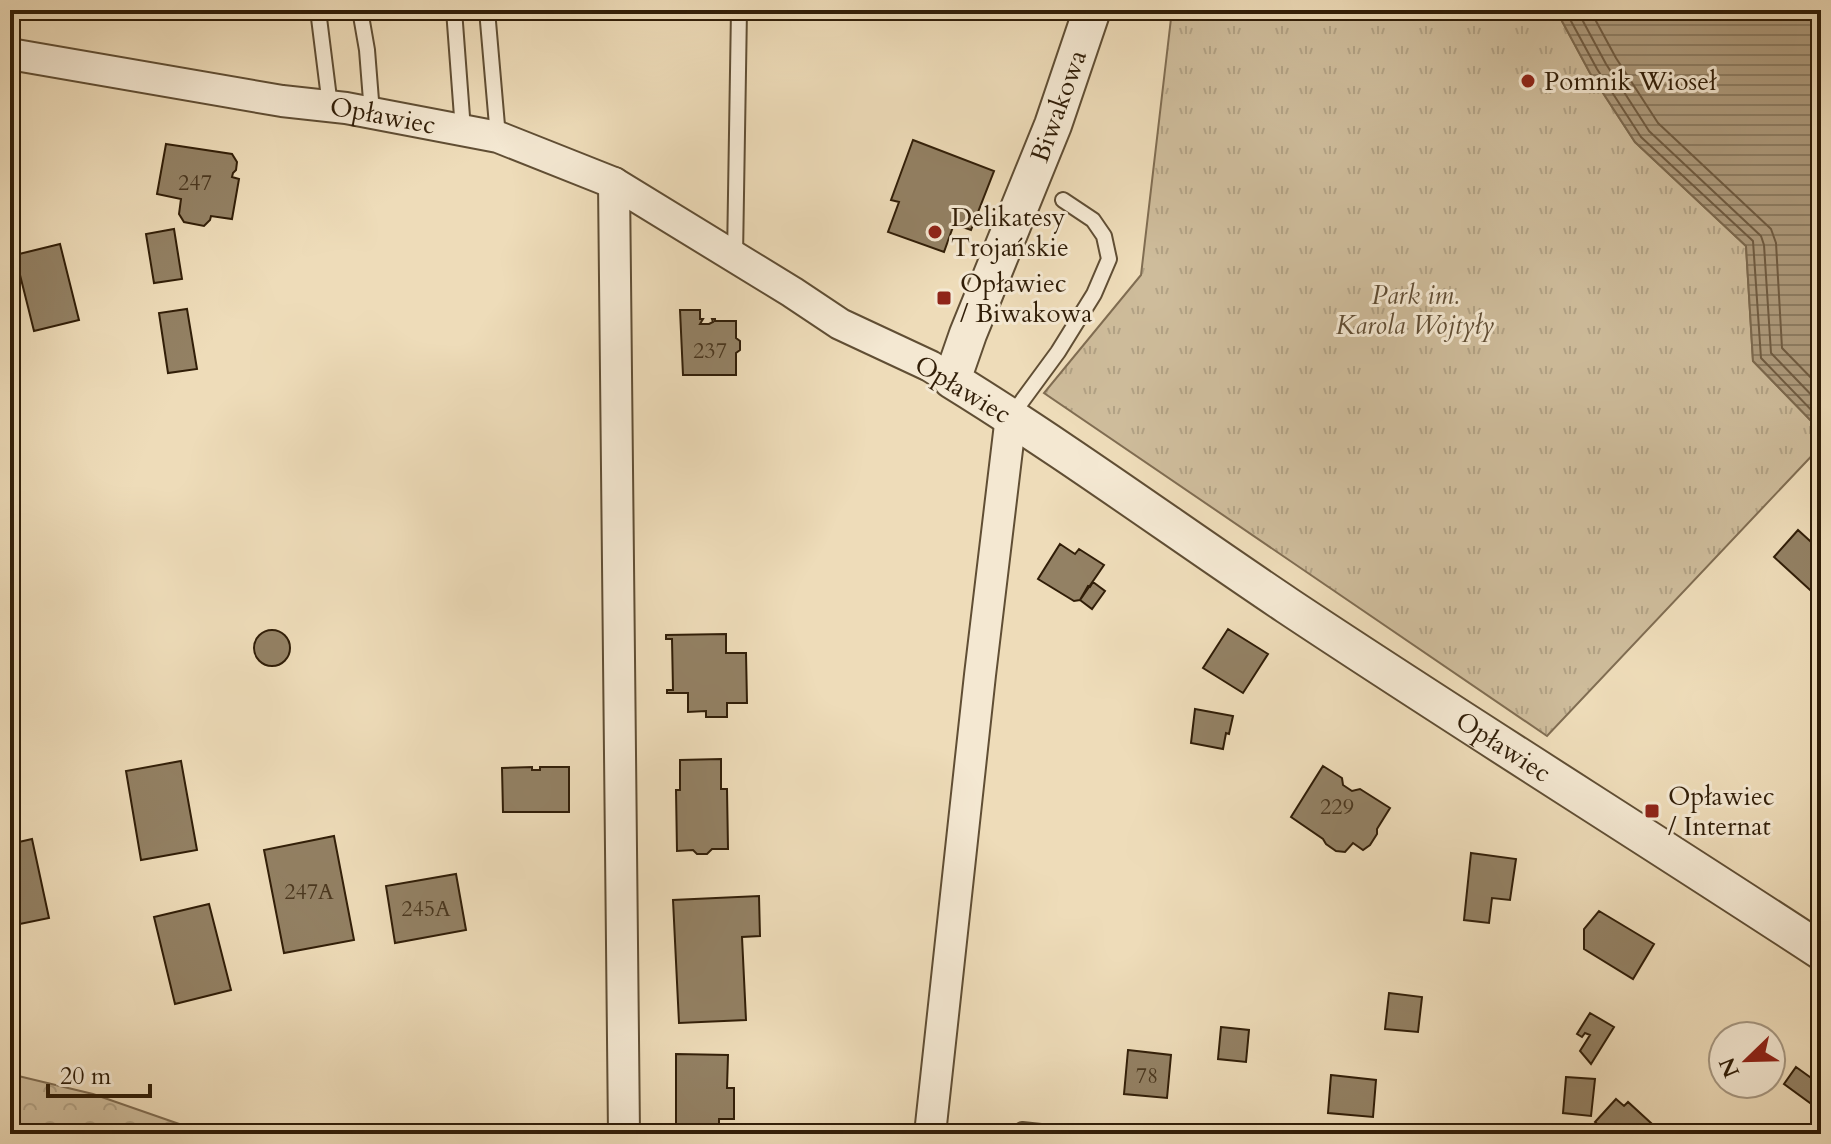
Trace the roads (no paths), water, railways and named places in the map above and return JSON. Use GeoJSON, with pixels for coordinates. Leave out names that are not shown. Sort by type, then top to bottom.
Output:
{"type":"FeatureCollection","features":[{"type":"Feature","properties":{"kind":"street","name":"Biwakowa"},"geometry":{"type":"LineString","coordinates":[[952,380],[1053,125],[1092,10]]}},
{"type":"Feature","properties":{"kind":"street","name":"Opławiec"},"geometry":{"type":"LineString","coordinates":[[10,54],[498,137],[614,183],[840,324],[930,366],[1011,416],[1289,606],[1821,951]]}},
{"type":"Feature","properties":{"kind":"street"},"geometry":{"type":"LineString","coordinates":[[614,183],[624,1134]]}},
{"type":"Feature","properties":{"kind":"street"},"geometry":{"type":"LineString","coordinates":[[930,1134],[1011,416]]}},
{"type":"Feature","properties":{"kind":"lane"},"geometry":{"type":"LineString","coordinates":[[318,10],[330,106]]}},
{"type":"Feature","properties":{"kind":"lane"},"geometry":{"type":"LineString","coordinates":[[360,10],[372,114]]}},
{"type":"Feature","properties":{"kind":"lane"},"geometry":{"type":"LineString","coordinates":[[454,10],[463,130]]}},
{"type":"Feature","properties":{"kind":"lane"},"geometry":{"type":"LineString","coordinates":[[487,10],[498,137]]}},
{"type":"Feature","properties":{"kind":"lane"},"geometry":{"type":"LineString","coordinates":[[735,257],[739,10]]}},
{"type":"Feature","properties":{"kind":"lane"},"geometry":{"type":"LineString","coordinates":[[1011,416],[1058,352],[1094,294],[1109,259],[1104,236],[1093,220],[1063,200]]}},
{"type":"Feature","properties":{"kind":"lane"},"geometry":{"type":"LineString","coordinates":[[1021,1134],[1022,1130],[1060,1134]]}},
{"type":"Feature","properties":{"kind":"water"},"geometry":{"type":"Polygon","coordinates":[[[1556,10],[1821,10],[1821,431],[1753,361],[1746,246],[1635,142],[1590,73],[1556,10]]]}},
{"type":"Feature","properties":{"kind":"place","name":"Pomnik Wioseł"},"geometry":{"type":"Point","coordinates":[1528,81]}},
{"type":"Feature","properties":{"kind":"place","name":"Delikatesy Trojańskie"},"geometry":{"type":"Point","coordinates":[935,232]}},
{"type":"Feature","properties":{"kind":"place","name":"Opławiec / Biwakowa"},"geometry":{"type":"Point","coordinates":[944,298]}},
{"type":"Feature","properties":{"kind":"place","name":"Opławiec / Internat"},"geometry":{"type":"Point","coordinates":[1652,811]}},
{"type":"Feature","properties":{"kind":"park label","name":"Park im. Karola Wojtyły"},"geometry":{"type":"Point","coordinates":[1415,310]}}]}
